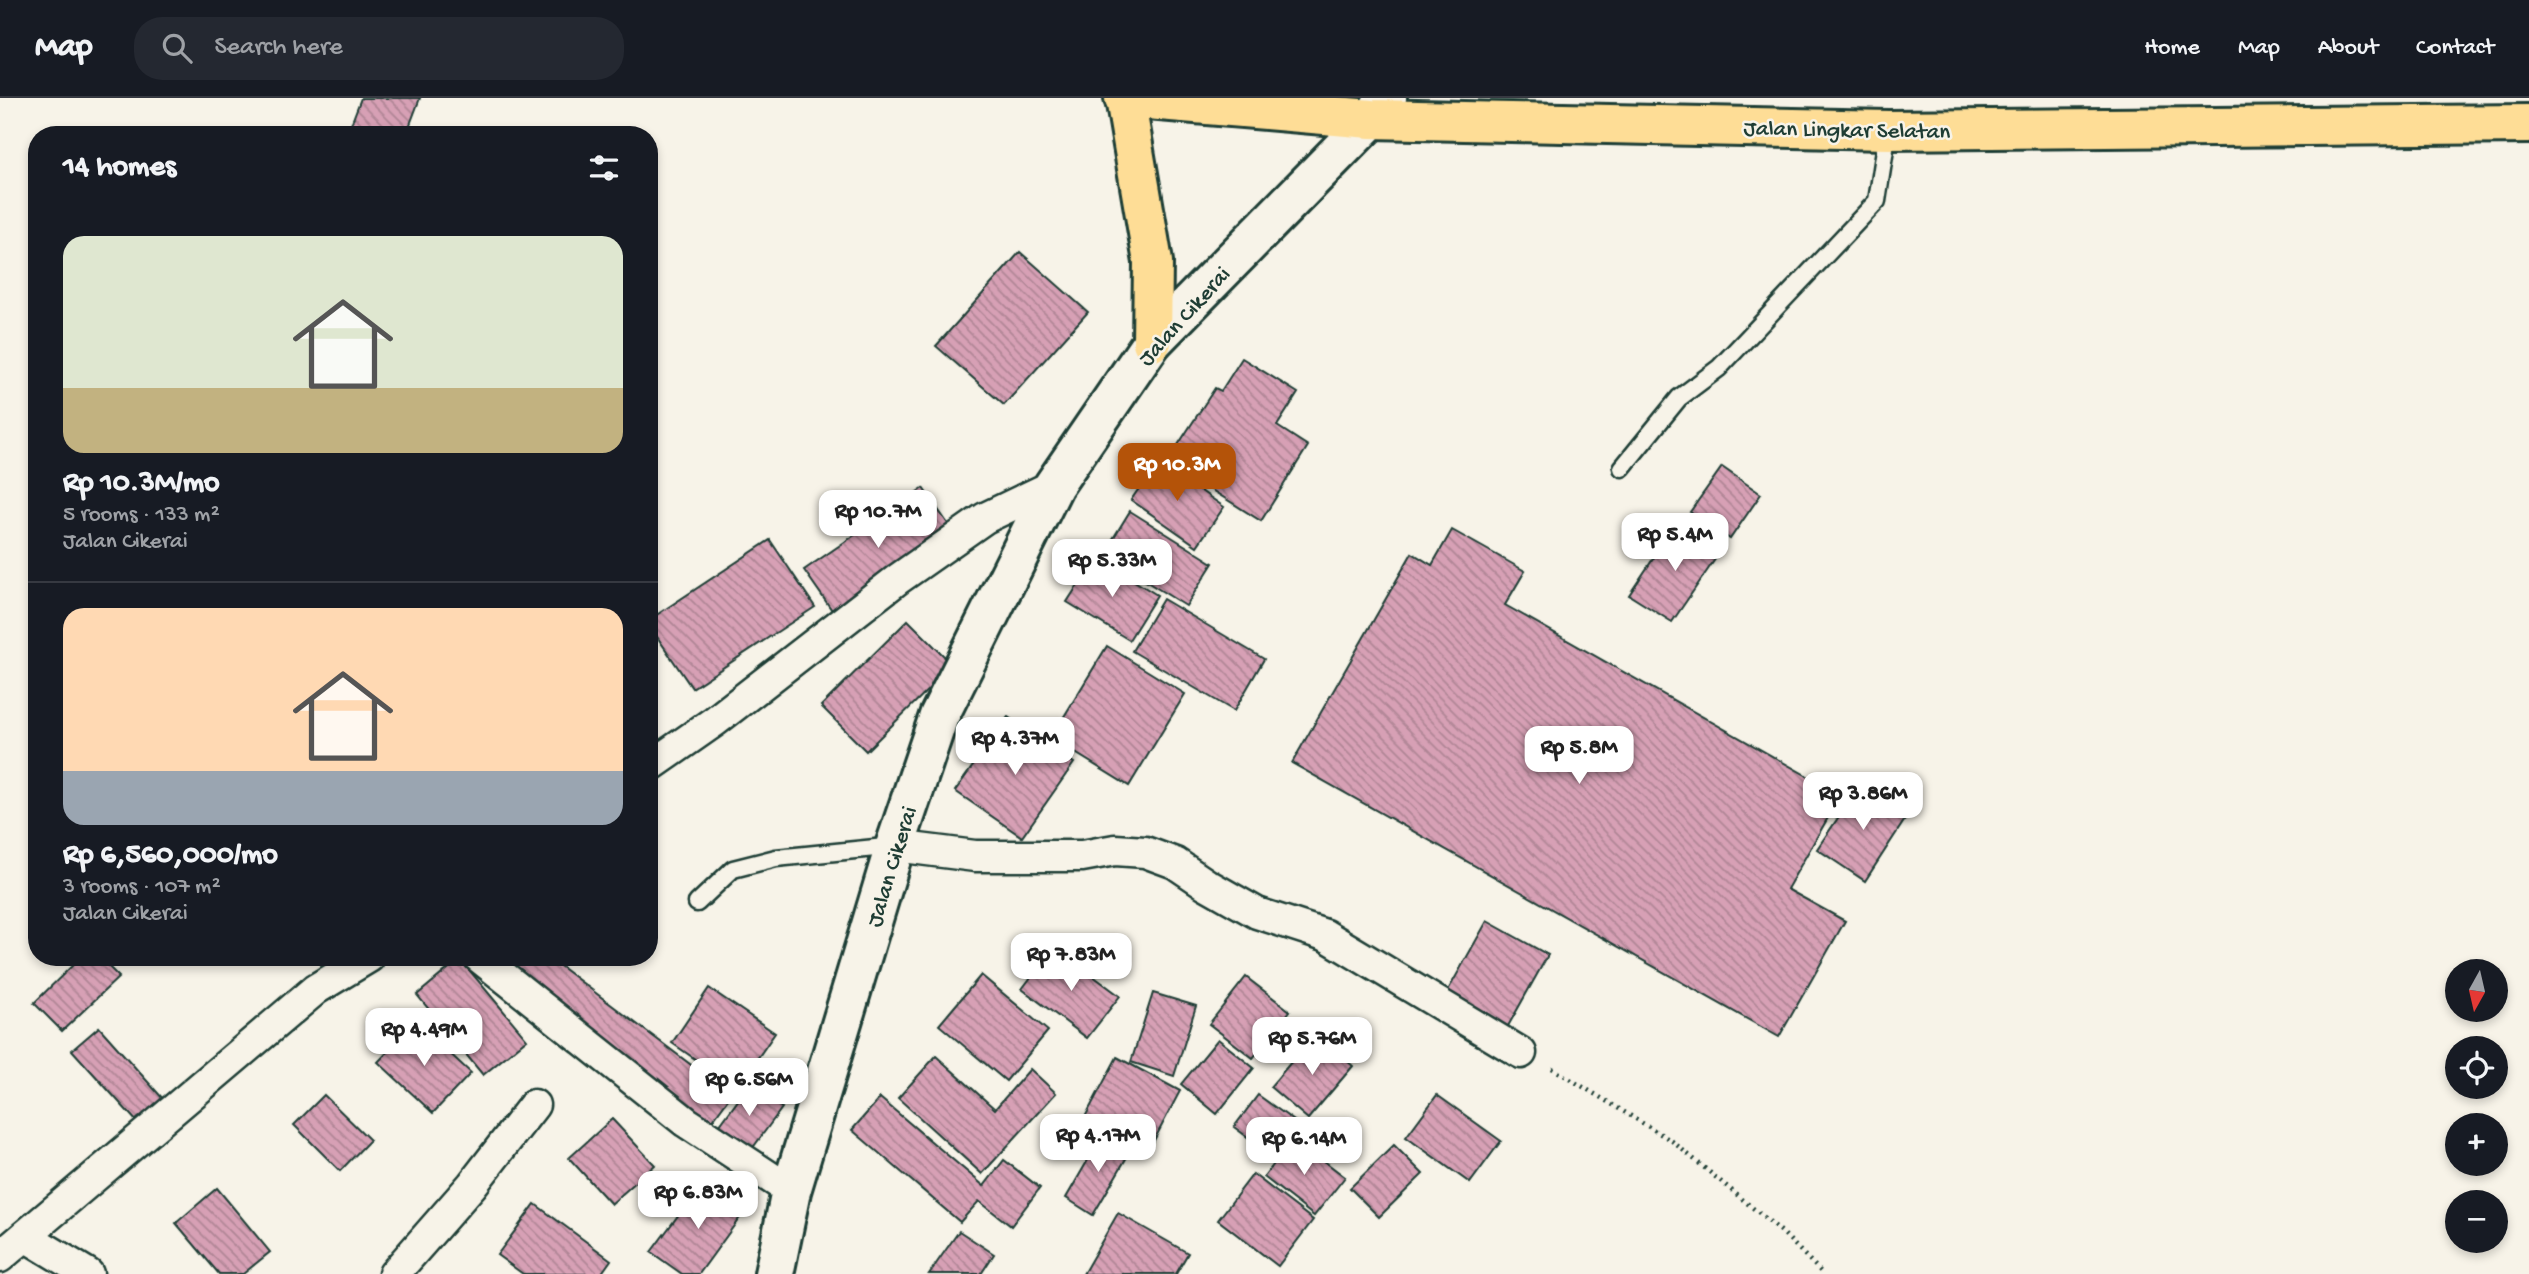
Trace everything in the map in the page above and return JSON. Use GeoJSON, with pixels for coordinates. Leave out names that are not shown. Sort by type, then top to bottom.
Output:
{"type":"FeatureCollection","features":[{"type":"Feature","properties":{"kind":"highway","name":"Jalan Lingkar Selatan"},"geometry":{"type":"LineString","coordinates":[[1125,98],[1888,130],[2529,124]]}},
{"type":"Feature","properties":{"kind":"highway"},"geometry":{"type":"LineString","coordinates":[[1125,98],[1153,262],[1152,342]]}},
{"type":"Feature","properties":{"kind":"street","name":"Jalan Cikerai"},"geometry":{"type":"LineString","coordinates":[[774,1274],[791,1191],[895,846],[939,716],[1054,485],[1152,342],[1379,108]]}},
{"type":"Feature","properties":{"kind":"street"},"geometry":{"type":"LineString","coordinates":[[658,761],[715,721],[898,579],[985,518],[1054,485]]}},
{"type":"Feature","properties":{"kind":"street"},"geometry":{"type":"LineString","coordinates":[[895,846],[975,856],[1082,856],[1115,850],[1145,852],[1175,863],[1257,913],[1325,935],[1521,1053]]}},
{"type":"Feature","properties":{"kind":"street"},"geometry":{"type":"LineString","coordinates":[[0,1257],[316,989],[354,966]]}},
{"type":"Feature","properties":{"kind":"street"},"geometry":{"type":"LineString","coordinates":[[490,966],[686,1122],[791,1191]]}},
{"type":"Feature","properties":{"kind":"street"},"geometry":{"type":"LineString","coordinates":[[394,1274],[472,1185],[534,1105]]}},
{"type":"Feature","properties":{"kind":"street"},"geometry":{"type":"LineString","coordinates":[[25,1236],[88,1274]]}},
{"type":"Feature","properties":{"kind":"lane"},"geometry":{"type":"LineString","coordinates":[[1622,468],[1679,398],[1719,368],[1877,201],[1888,130]]}},
{"type":"Feature","properties":{"kind":"lane"},"geometry":{"type":"LineString","coordinates":[[697,903],[733,869],[776,858],[895,846]]}},
{"type":"Feature","properties":{"kind":"path"},"geometry":{"type":"LineString","coordinates":[[1521,1053],[1565,1074],[1672,1140],[1782,1232],[1823,1274]]}},
{"type":"Feature","properties":{"kind":"building"},"geometry":{"type":"Polygon","coordinates":[[[361,98],[420,98],[409,126],[350,126],[361,98]]]}},
{"type":"Feature","properties":{"kind":"building"},"geometry":{"type":"Polygon","coordinates":[[[1020,252],[1088,312],[1004,405],[936,346],[1020,252]]]}},
{"type":"Feature","properties":{"kind":"building"},"geometry":{"type":"Polygon","coordinates":[[[1242,358],[1298,393],[1277,426],[1308,446],[1261,521],[1167,462],[1215,388],[1221,391],[1242,358]]]}},
{"type":"Feature","properties":{"kind":"building"},"geometry":{"type":"Polygon","coordinates":[[[1158,461],[1224,507],[1197,546],[1131,500],[1158,461]]]}},
{"type":"Feature","properties":{"kind":"building"},"geometry":{"type":"Polygon","coordinates":[[[1722,467],[1761,494],[1730,539],[1690,512],[1722,467]]]}},
{"type":"Feature","properties":{"kind":"building"},"geometry":{"type":"Polygon","coordinates":[[[923,488],[953,531],[834,613],[804,570],[923,488]]]}},
{"type":"Feature","properties":{"kind":"building"},"geometry":{"type":"Polygon","coordinates":[[[1130,511],[1213,563],[1186,606],[1103,555],[1130,511]]]}},
{"type":"Feature","properties":{"kind":"building"},"geometry":{"type":"Polygon","coordinates":[[[1677,523],[1720,552],[1672,622],[1629,595],[1677,523]]]}},
{"type":"Feature","properties":{"kind":"building"},"geometry":{"type":"Polygon","coordinates":[[[1452,530],[1525,571],[1505,605],[1841,795],[1787,889],[1845,921],[1779,1037],[1292,763],[1412,553],[1432,565],[1452,530]]]}},
{"type":"Feature","properties":{"kind":"building"},"geometry":{"type":"Polygon","coordinates":[[[770,540],[815,607],[692,688],[658,638],[658,614],[770,540]]]}},
{"type":"Feature","properties":{"kind":"building"},"geometry":{"type":"Polygon","coordinates":[[[1096,557],[1157,595],[1129,640],[1067,602],[1096,557]]]}},
{"type":"Feature","properties":{"kind":"building"},"geometry":{"type":"Polygon","coordinates":[[[1163,599],[1264,659],[1234,711],[1132,651],[1163,599]]]}},
{"type":"Feature","properties":{"kind":"building"},"geometry":{"type":"Polygon","coordinates":[[[908,620],[953,665],[866,751],[821,706],[908,620]]]}},
{"type":"Feature","properties":{"kind":"building"},"geometry":{"type":"Polygon","coordinates":[[[1107,646],[1185,694],[1129,786],[1051,738],[1107,646]]]}},
{"type":"Feature","properties":{"kind":"building"},"geometry":{"type":"Polygon","coordinates":[[[1008,717],[1074,763],[1022,837],[955,791],[1008,717]]]}},
{"type":"Feature","properties":{"kind":"building"},"geometry":{"type":"Polygon","coordinates":[[[1861,784],[1908,815],[1865,881],[1817,849],[1861,784]]]}},
{"type":"Feature","properties":{"kind":"building"},"geometry":{"type":"Polygon","coordinates":[[[1487,921],[1548,955],[1503,1035],[1442,1001],[1487,921]]]}},
{"type":"Feature","properties":{"kind":"building"},"geometry":{"type":"Polygon","coordinates":[[[1054,947],[1120,996],[1087,1038],[1022,989],[1054,947]]]}},
{"type":"Feature","properties":{"kind":"building"},"geometry":{"type":"Polygon","coordinates":[[[72,966],[108,966],[119,977],[62,1031],[34,1003],[72,966]]]}},
{"type":"Feature","properties":{"kind":"building"},"geometry":{"type":"Polygon","coordinates":[[[452,966],[466,966],[527,1039],[483,1075],[417,995],[452,966]]]}},
{"type":"Feature","properties":{"kind":"building"},"geometry":{"type":"Polygon","coordinates":[[[501,966],[560,966],[731,1095],[709,1125],[501,966]]]}},
{"type":"Feature","properties":{"kind":"building"},"geometry":{"type":"Polygon","coordinates":[[[981,975],[1048,1031],[1006,1081],[939,1025],[981,975]]]}},
{"type":"Feature","properties":{"kind":"building"},"geometry":{"type":"Polygon","coordinates":[[[1246,977],[1290,1011],[1253,1058],[1209,1024],[1246,977]]]}},
{"type":"Feature","properties":{"kind":"building"},"geometry":{"type":"Polygon","coordinates":[[[709,988],[775,1033],[737,1088],[672,1043],[709,988]]]}},
{"type":"Feature","properties":{"kind":"building"},"geometry":{"type":"Polygon","coordinates":[[[1153,993],[1196,1006],[1174,1076],[1131,1062],[1153,993]]]}},
{"type":"Feature","properties":{"kind":"building"},"geometry":{"type":"Polygon","coordinates":[[[416,1022],[471,1073],[433,1113],[378,1062],[416,1022]]]}},
{"type":"Feature","properties":{"kind":"building"},"geometry":{"type":"Polygon","coordinates":[[[99,1027],[164,1100],[138,1123],[72,1050],[99,1027]]]}},
{"type":"Feature","properties":{"kind":"building"},"geometry":{"type":"Polygon","coordinates":[[[1315,1034],[1353,1066],[1308,1119],[1270,1087],[1315,1034]]]}},
{"type":"Feature","properties":{"kind":"building"},"geometry":{"type":"Polygon","coordinates":[[[1218,1039],[1254,1068],[1217,1114],[1181,1084],[1218,1039]]]}},
{"type":"Feature","properties":{"kind":"building"},"geometry":{"type":"Polygon","coordinates":[[[936,1056],[995,1109],[1030,1069],[1056,1093],[982,1174],[898,1098],[936,1056]]]}},
{"type":"Feature","properties":{"kind":"building"},"geometry":{"type":"Polygon","coordinates":[[[1117,1057],[1180,1091],[1149,1150],[1085,1117],[1117,1057]]]}},
{"type":"Feature","properties":{"kind":"building"},"geometry":{"type":"Polygon","coordinates":[[[750,1084],[782,1108],[749,1153],[717,1129],[750,1084]]]}},
{"type":"Feature","properties":{"kind":"building"},"geometry":{"type":"Polygon","coordinates":[[[324,1095],[370,1140],[340,1171],[294,1125],[324,1095]]]}},
{"type":"Feature","properties":{"kind":"building"},"geometry":{"type":"Polygon","coordinates":[[[1258,1095],[1297,1123],[1273,1156],[1234,1127],[1258,1095]]]}},
{"type":"Feature","properties":{"kind":"building"},"geometry":{"type":"Polygon","coordinates":[[[1437,1095],[1501,1141],[1470,1183],[1406,1137],[1437,1095]]]}},
{"type":"Feature","properties":{"kind":"building"},"geometry":{"type":"Polygon","coordinates":[[[880,1098],[984,1186],[1004,1160],[1040,1188],[1011,1226],[979,1201],[960,1222],[852,1130],[880,1098]]]}},
{"type":"Feature","properties":{"kind":"building"},"geometry":{"type":"Polygon","coordinates":[[[612,1119],[655,1165],[611,1204],[569,1158],[612,1119]]]}},
{"type":"Feature","properties":{"kind":"building"},"geometry":{"type":"Polygon","coordinates":[[[1103,1134],[1131,1150],[1093,1215],[1066,1198],[1103,1134]]]}},
{"type":"Feature","properties":{"kind":"building"},"geometry":{"type":"Polygon","coordinates":[[[1294,1138],[1345,1177],[1314,1216],[1264,1177],[1294,1138]]]}},
{"type":"Feature","properties":{"kind":"building"},"geometry":{"type":"Polygon","coordinates":[[[1394,1145],[1423,1174],[1379,1217],[1350,1188],[1394,1145]]]}},
{"type":"Feature","properties":{"kind":"building"},"geometry":{"type":"Polygon","coordinates":[[[1253,1174],[1313,1220],[1278,1266],[1218,1220],[1253,1174]]]}},
{"type":"Feature","properties":{"kind":"building"},"geometry":{"type":"Polygon","coordinates":[[[703,1182],[744,1212],[699,1274],[682,1274],[651,1252],[703,1182]]]}},
{"type":"Feature","properties":{"kind":"building"},"geometry":{"type":"Polygon","coordinates":[[[217,1188],[270,1252],[243,1274],[219,1274],[176,1223],[217,1188]]]}},
{"type":"Feature","properties":{"kind":"building"},"geometry":{"type":"Polygon","coordinates":[[[535,1204],[611,1260],[601,1274],[523,1274],[497,1255],[535,1204]]]}},
{"type":"Feature","properties":{"kind":"building"},"geometry":{"type":"Polygon","coordinates":[[[1118,1213],[1188,1253],[1176,1274],[1083,1274],[1118,1213]]]}},
{"type":"Feature","properties":{"kind":"building"},"geometry":{"type":"Polygon","coordinates":[[[959,1231],[994,1254],[981,1274],[929,1274],[959,1231]]]}}]}
